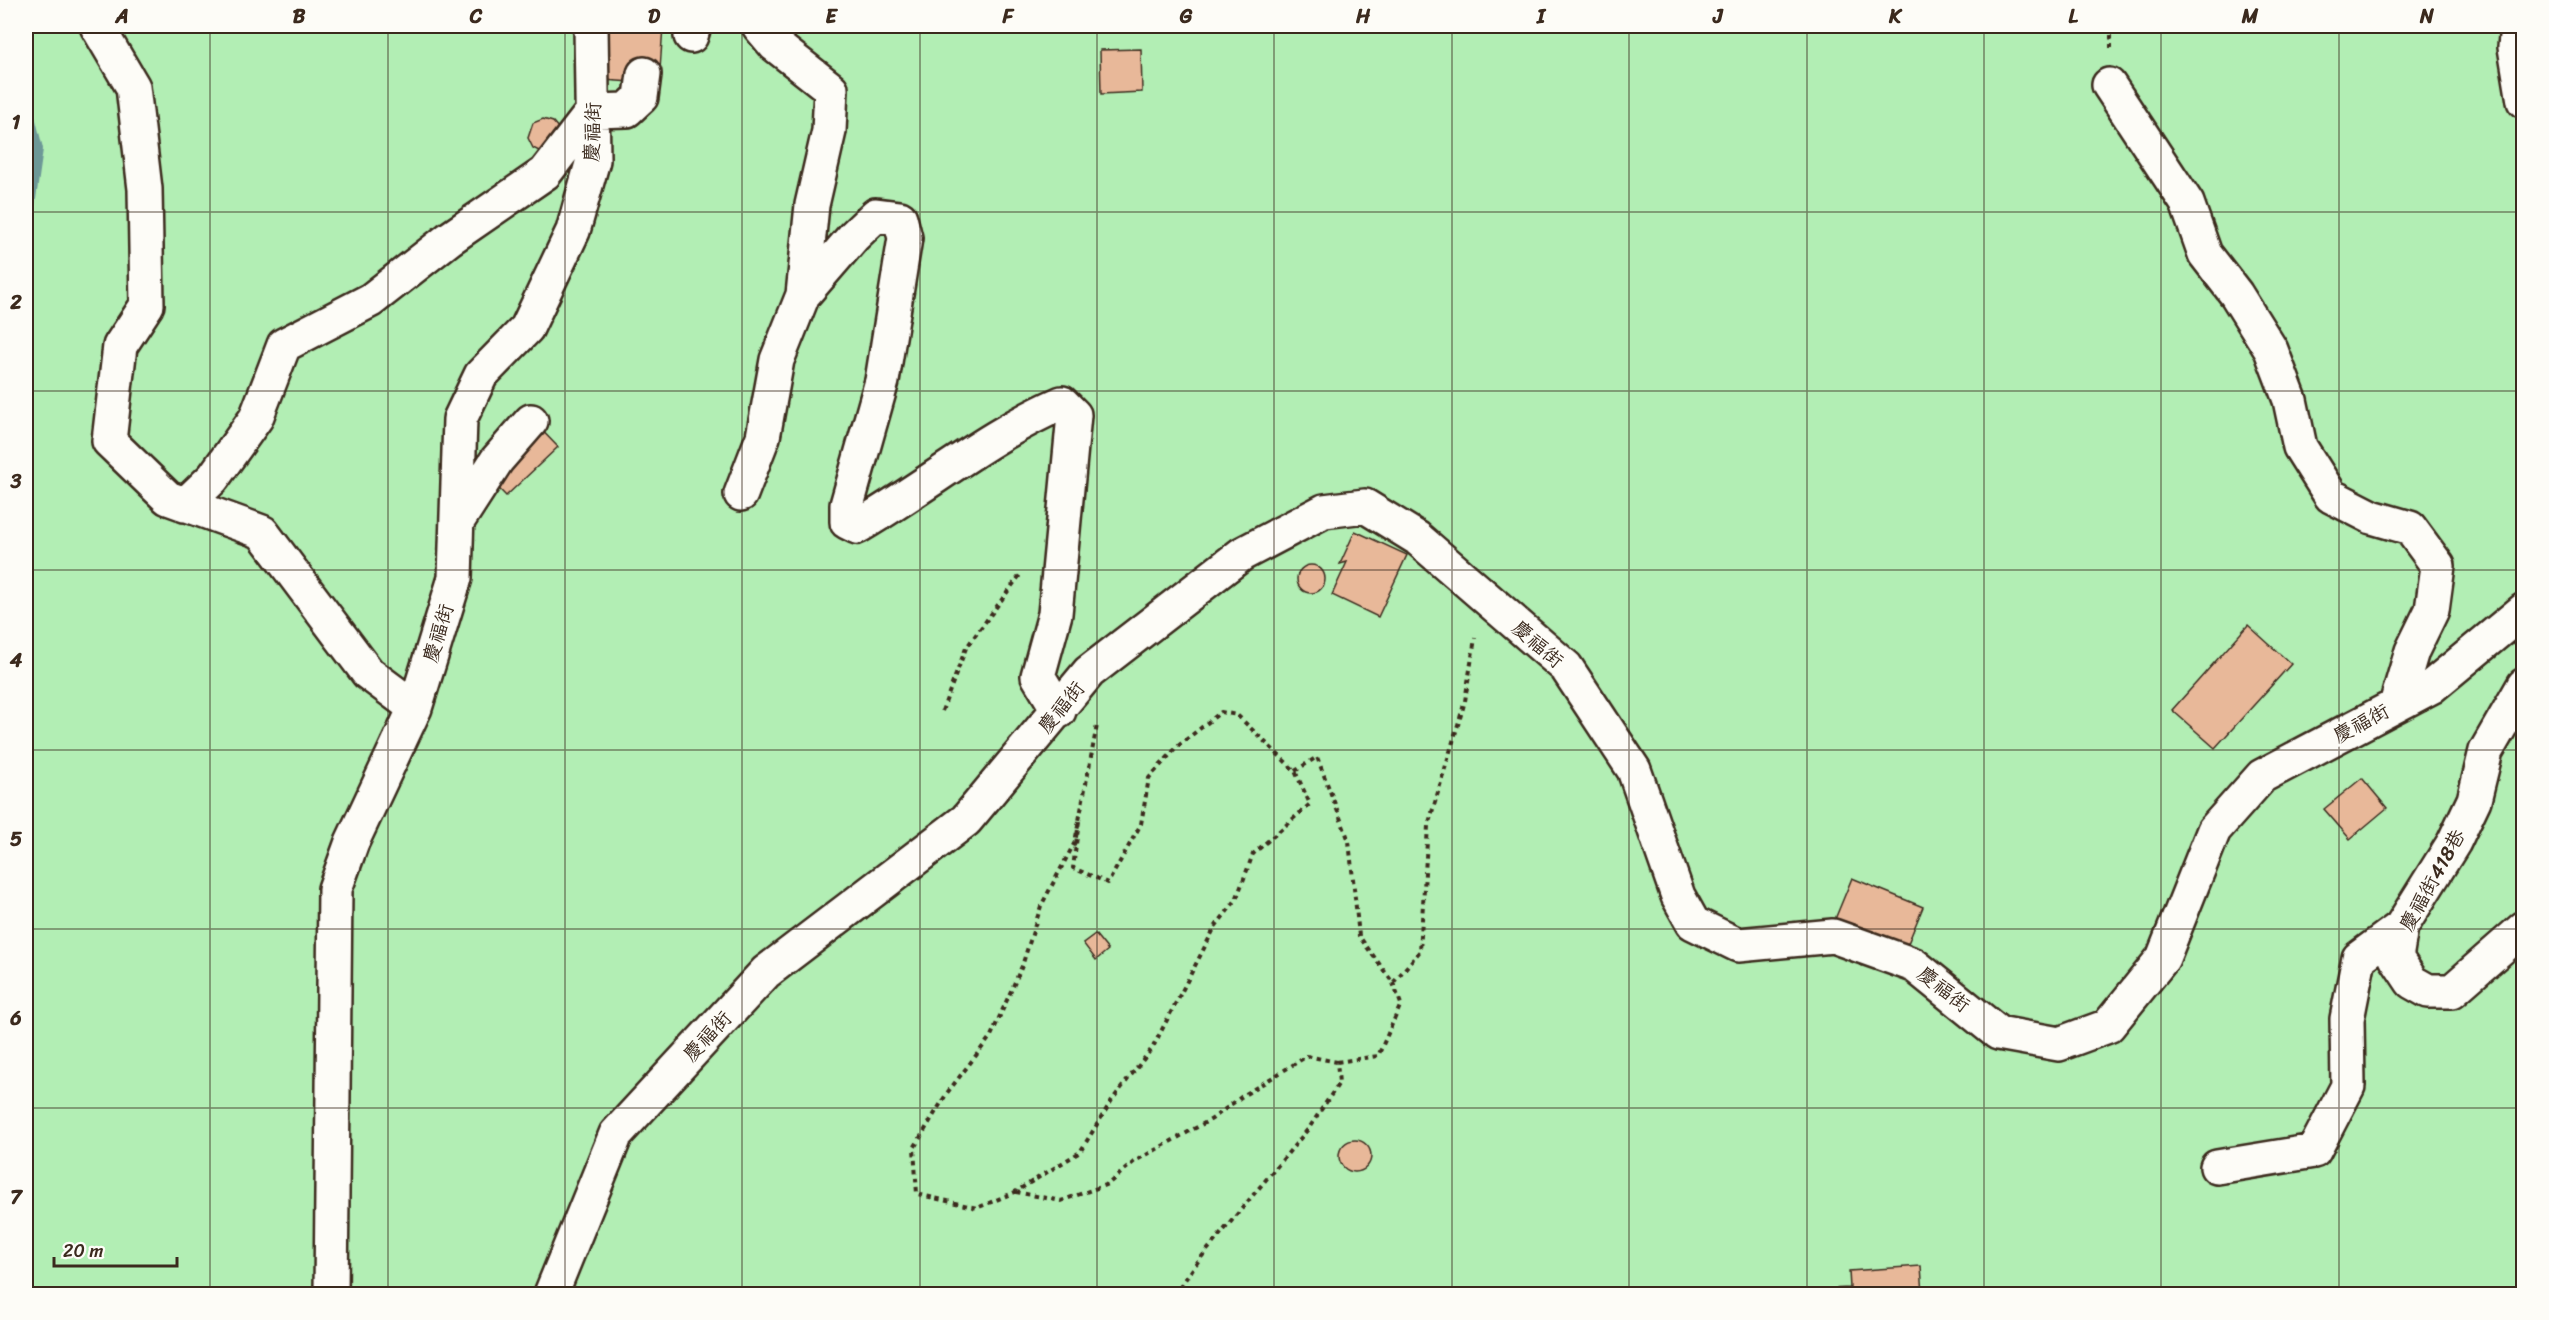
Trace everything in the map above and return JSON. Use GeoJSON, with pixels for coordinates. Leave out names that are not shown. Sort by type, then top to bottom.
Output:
{"type":"FeatureCollection","features":[{"type":"Feature","properties":{"kind":"street"},"geometry":{"type":"LineString","coordinates":[[97,26],[133,87],[146,189],[147,305],[120,346],[109,441],[168,498],[262,532],[368,673],[415,708]]}},
{"type":"Feature","properties":{"kind":"street","name":"慶福街"},"geometry":{"type":"LineString","coordinates":[[331,1294],[335,889],[352,842],[415,708],[455,578],[460,419],[482,375],[527,328],[573,231],[593,160],[591,26]]}},
{"type":"Feature","properties":{"kind":"street"},"geometry":{"type":"LineString","coordinates":[[741,494],[764,437],[777,360],[803,295],[812,205],[829,130],[831,89],[775,45],[759,26]]}},
{"type":"Feature","properties":{"kind":"street"},"geometry":{"type":"LineString","coordinates":[[2517,26],[2515,48],[2523,101]]}},
{"type":"Feature","properties":{"kind":"street"},"geometry":{"type":"LineString","coordinates":[[185,505],[213,478],[256,418],[284,345],[371,300],[449,239],[545,173],[593,111],[627,110],[640,97],[644,74]]}},
{"type":"Feature","properties":{"kind":"street"},"geometry":{"type":"LineString","coordinates":[[2109,84],[2187,203],[2205,254],[2236,294],[2271,350],[2290,400],[2300,447],[2331,496],[2372,517],[2410,528],[2438,566],[2432,610],[2412,651],[2396,705]]}},
{"type":"Feature","properties":{"kind":"street"},"geometry":{"type":"LineString","coordinates":[[803,295],[854,236],[876,215],[900,218],[905,238],[882,381],[847,504],[847,522],[857,527],[892,507],[946,467],[1042,412],[1062,403],[1074,415],[1055,614],[1038,676],[1059,711]]}},
{"type":"Feature","properties":{"kind":"street"},"geometry":{"type":"LineString","coordinates":[[457,522],[497,460],[531,421]]}},
{"type":"Feature","properties":{"kind":"street","name":"慶福街"},"geometry":{"type":"LineString","coordinates":[[551,1294],[616,1134],[766,972],[966,820],[1059,711],[1089,672],[1242,554],[1324,511],[1365,506],[1417,538],[1566,667],[1634,770],[1678,896],[1692,923],[1738,945],[1833,936],[1914,964],[1998,1033],[2059,1044],[2108,1026],[2163,958],[2214,830],[2262,776],[2431,687],[2523,610]]}},
{"type":"Feature","properties":{"kind":"street","name":"慶福街418巷"},"geometry":{"type":"LineString","coordinates":[[2523,685],[2486,751],[2475,800],[2454,843],[2401,927],[2396,958],[2412,982],[2428,991],[2452,991],[2523,928]]}},
{"type":"Feature","properties":{"kind":"street"},"geometry":{"type":"LineString","coordinates":[[2217,1167],[2314,1151],[2348,1086],[2347,1020],[2359,958],[2401,927]]}},
{"type":"Feature","properties":{"kind":"path"},"geometry":{"type":"LineString","coordinates":[[942,711],[966,648],[1021,574]]}},
{"type":"Feature","properties":{"kind":"path"},"geometry":{"type":"LineString","coordinates":[[1394,983],[1420,951],[1428,826],[1465,701],[1483,596]]}},
{"type":"Feature","properties":{"kind":"path"},"geometry":{"type":"LineString","coordinates":[[1079,821],[1073,868],[1108,883],[1141,824],[1149,778],[1178,746],[1221,712],[1237,716],[1295,771],[1310,804],[1253,854],[1236,900],[1215,927],[1153,1047],[1112,1100],[1080,1152],[1016,1191],[976,1208],[917,1194],[914,1148],[947,1093],[991,1036],[1022,966],[1041,906],[1076,842],[1079,821],[1098,717]]}},
{"type":"Feature","properties":{"kind":"path"},"geometry":{"type":"LineString","coordinates":[[1016,1191],[1061,1201],[1108,1184],[1135,1161],[1212,1119],[1241,1097],[1307,1056],[1337,1062],[1378,1056],[1401,1004],[1394,983],[1359,936],[1348,841],[1317,757],[1295,771]]}},
{"type":"Feature","properties":{"kind":"path"},"geometry":{"type":"LineString","coordinates":[[1175,1294],[1199,1260],[1309,1128],[1339,1083],[1337,1062]]}},
{"type":"Feature","properties":{"kind":"green space"},"geometry":{"type":"Polygon","coordinates":[[[26,26],[2523,26],[2523,1294],[26,1294],[26,26]]]}},
{"type":"Feature","properties":{"kind":"building"},"geometry":{"type":"Polygon","coordinates":[[[608,26],[663,26],[659,84],[604,80],[608,26]]]}},
{"type":"Feature","properties":{"kind":"building"},"geometry":{"type":"Polygon","coordinates":[[[1141,49],[1142,92],[1101,94],[1100,50],[1141,49]]]}},
{"type":"Feature","properties":{"kind":"building"},"geometry":{"type":"Polygon","coordinates":[[[543,119],[553,122],[560,130],[543,153],[533,148],[528,138],[533,123],[543,119]]]}},
{"type":"Feature","properties":{"kind":"building"},"geometry":{"type":"Polygon","coordinates":[[[529,417],[558,447],[506,496],[477,466],[529,417]]]}},
{"type":"Feature","properties":{"kind":"building"},"geometry":{"type":"Polygon","coordinates":[[[1355,531],[1407,555],[1378,617],[1332,595],[1347,562],[1340,564],[1355,531]]]}},
{"type":"Feature","properties":{"kind":"building"},"geometry":{"type":"Polygon","coordinates":[[[1311,565],[1321,569],[1325,579],[1321,589],[1311,593],[1301,589],[1297,579],[1301,569],[1311,565]]]}},
{"type":"Feature","properties":{"kind":"building"},"geometry":{"type":"Polygon","coordinates":[[[2248,625],[2291,664],[2215,748],[2172,710],[2248,625]]]}},
{"type":"Feature","properties":{"kind":"building"},"geometry":{"type":"Polygon","coordinates":[[[2362,778],[2387,808],[2350,839],[2324,809],[2362,778]]]}},
{"type":"Feature","properties":{"kind":"building"},"geometry":{"type":"Polygon","coordinates":[[[1852,878],[1923,907],[1904,953],[1833,924],[1852,878]]]}},
{"type":"Feature","properties":{"kind":"building"},"geometry":{"type":"Polygon","coordinates":[[[1095,934],[1108,950],[1096,960],[1083,943],[1095,934]]]}},
{"type":"Feature","properties":{"kind":"building"},"geometry":{"type":"Polygon","coordinates":[[[1355,1140],[1367,1144],[1371,1156],[1367,1168],[1355,1172],[1343,1168],[1339,1156],[1343,1144],[1355,1140]]]}},
{"type":"Feature","properties":{"kind":"building"},"geometry":{"type":"Polygon","coordinates":[[[1921,1266],[1923,1294],[1829,1294],[1828,1289],[1850,1288],[1849,1271],[1921,1266]]]}},
{"type":"Feature","properties":{"kind":"waterway"},"geometry":{"type":"LineString","coordinates":[[26,105],[37,149],[26,227]]}}]}
